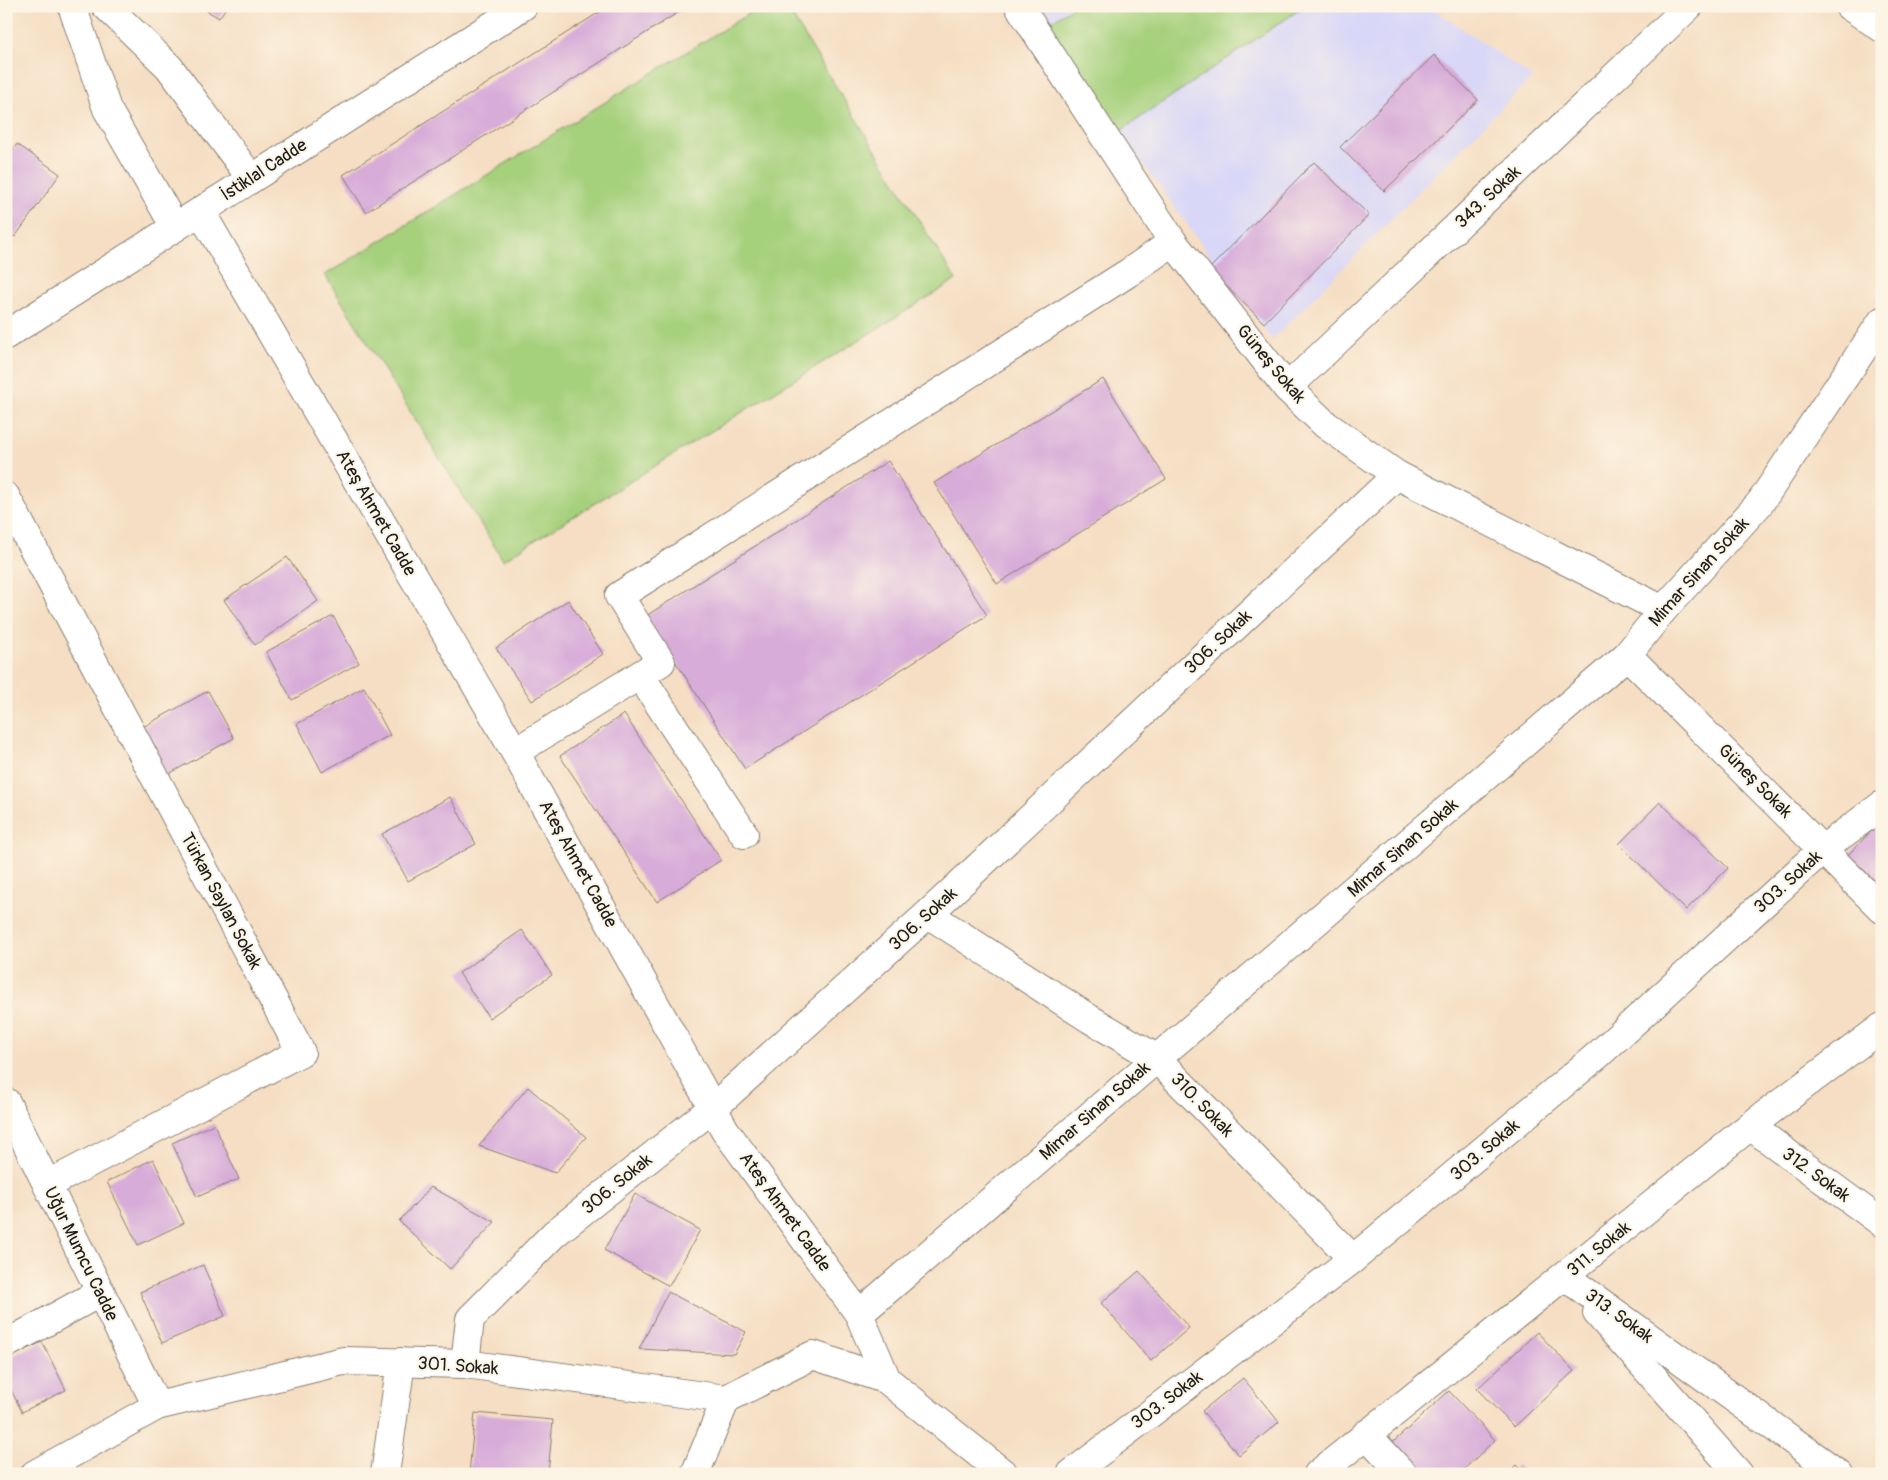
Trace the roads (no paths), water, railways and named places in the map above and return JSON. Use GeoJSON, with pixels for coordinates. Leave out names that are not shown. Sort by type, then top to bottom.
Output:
{"type":"FeatureCollection","features":[{"type":"Feature","properties":{"kind":"street"},"geometry":{"type":"LineString","coordinates":[[72,6],[107,109],[175,227]]}},
{"type":"Feature","properties":{"kind":"street"},"geometry":{"type":"LineString","coordinates":[[106,6],[169,67],[251,178]]}},
{"type":"Feature","properties":{"kind":"street","name":"İstiklal Cadde"},"geometry":{"type":"LineString","coordinates":[[6,335],[523,6]]}},
{"type":"Feature","properties":{"kind":"street","name":"Güneş Sokak"},"geometry":{"type":"LineString","coordinates":[[1019,6],[1173,242],[1287,388],[1326,424],[1397,474],[1663,610]]}},
{"type":"Feature","properties":{"kind":"street","name":"343. Sokak"},"geometry":{"type":"LineString","coordinates":[[1287,388],[1690,6]]}},
{"type":"Feature","properties":{"kind":"street"},"geometry":{"type":"LineString","coordinates":[[1849,6],[1882,28]]}},
{"type":"Feature","properties":{"kind":"street","name":"Ateş Ahmet Cadde"},"geometry":{"type":"LineString","coordinates":[[201,212],[515,752],[714,1107],[725,1130],[859,1314],[887,1380],[1004,1474]]}},
{"type":"Feature","properties":{"kind":"street"},"geometry":{"type":"LineString","coordinates":[[515,752],[660,662],[618,596],[1128,273],[1173,242]]}},
{"type":"Feature","properties":{"kind":"street","name":"Mimar Sinan Sokak"},"geometry":{"type":"LineString","coordinates":[[859,1314],[1627,655],[1663,610],[1760,503],[1882,321]]}},
{"type":"Feature","properties":{"kind":"street","name":"306. Sokak"},"geometry":{"type":"LineString","coordinates":[[466,1364],[470,1319],[554,1234],[714,1107],[928,914],[1397,474]]}},
{"type":"Feature","properties":{"kind":"street","name":"Türkan Saylan Sokak"},"geometry":{"type":"LineString","coordinates":[[6,497],[301,1052],[47,1185]]}},
{"type":"Feature","properties":{"kind":"street","name":"Güneş Sokak"},"geometry":{"type":"LineString","coordinates":[[1627,655],[1882,909]]}},
{"type":"Feature","properties":{"kind":"street"},"geometry":{"type":"LineString","coordinates":[[640,675],[744,834]]}},
{"type":"Feature","properties":{"kind":"street","name":"303. Sokak"},"geometry":{"type":"LineString","coordinates":[[1070,1474],[1353,1259],[1599,1054],[1823,849],[1882,805]]}},
{"type":"Feature","properties":{"kind":"street","name":"310. Sokak"},"geometry":{"type":"LineString","coordinates":[[928,914],[1090,1019],[1156,1058],[1353,1259]]}},
{"type":"Feature","properties":{"kind":"street","name":"311. Sokak"},"geometry":{"type":"LineString","coordinates":[[1318,1474],[1750,1126],[1882,1027]]}},
{"type":"Feature","properties":{"kind":"street","name":"Uğur Mumcu Cadde"},"geometry":{"type":"LineString","coordinates":[[6,1102],[157,1406]]}},
{"type":"Feature","properties":{"kind":"street","name":"312. Sokak"},"geometry":{"type":"LineString","coordinates":[[1750,1126],[1882,1223]]}},
{"type":"Feature","properties":{"kind":"street","name":"313. Sokak"},"geometry":{"type":"LineString","coordinates":[[1564,1276],[1739,1474]]}},
{"type":"Feature","properties":{"kind":"street","name":"313. Sokak"},"geometry":{"type":"LineString","coordinates":[[1564,1276],[1839,1474]]}},
{"type":"Feature","properties":{"kind":"street"},"geometry":{"type":"LineString","coordinates":[[6,1344],[101,1292]]}},
{"type":"Feature","properties":{"kind":"street"},"geometry":{"type":"LineString","coordinates":[[695,1474],[726,1399],[813,1355],[887,1380]]}},
{"type":"Feature","properties":{"kind":"street","name":"301. Sokak"},"geometry":{"type":"LineString","coordinates":[[35,1474],[157,1406],[343,1361],[466,1364],[726,1399]]}},
{"type":"Feature","properties":{"kind":"street"},"geometry":{"type":"LineString","coordinates":[[385,1474],[401,1362]]}},
{"type":"Feature","properties":{"kind":"street"},"geometry":{"type":"LineString","coordinates":[[1366,1434],[1403,1474]]}}]}
